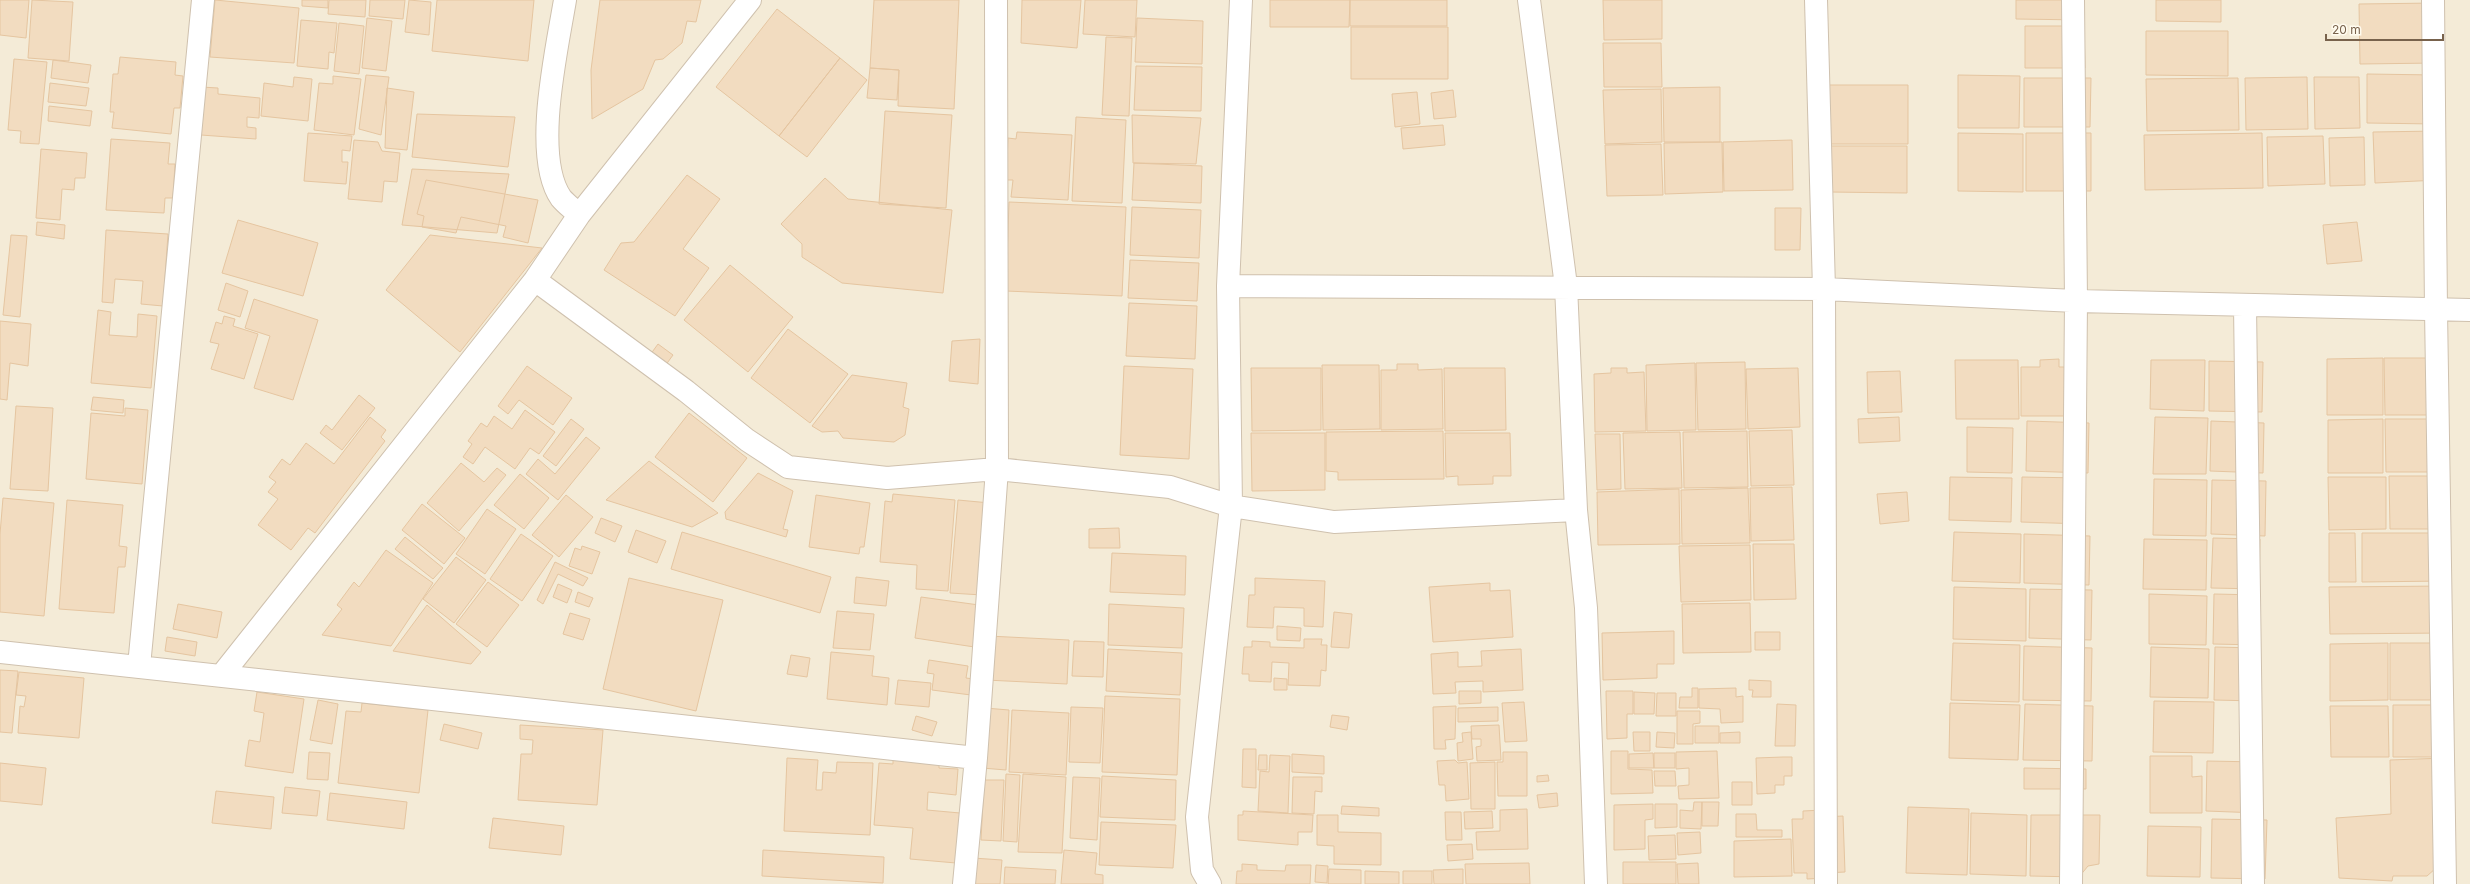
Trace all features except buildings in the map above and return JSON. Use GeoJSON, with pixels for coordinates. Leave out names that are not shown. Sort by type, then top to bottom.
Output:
{"type":"FeatureCollection","features":[{"type":"Feature","properties":{"kind":"street"},"geometry":{"type":"LineString","coordinates":[[139,666],[203,0]]}},
{"type":"Feature","properties":{"kind":"street"},"geometry":{"type":"LineString","coordinates":[[565,0],[548,116],[549,166],[561,197],[579,215]]}},
{"type":"Feature","properties":{"kind":"street"},"geometry":{"type":"LineString","coordinates":[[221,676],[535,280],[579,215],[750,0]]}},
{"type":"Feature","properties":{"kind":"street"},"geometry":{"type":"LineString","coordinates":[[964,884],[976,758],[997,469],[996,0]]}},
{"type":"Feature","properties":{"kind":"street"},"geometry":{"type":"LineString","coordinates":[[1210,884],[1202,870],[1197,818],[1231,506],[1228,286],[1241,0]]}},
{"type":"Feature","properties":{"kind":"street"},"geometry":{"type":"LineString","coordinates":[[1529,0],[1566,286],[1576,510],[1586,608],[1596,884]]}},
{"type":"Feature","properties":{"kind":"street"},"geometry":{"type":"LineString","coordinates":[[1816,0],[1824,288],[1826,884]]}},
{"type":"Feature","properties":{"kind":"street"},"geometry":{"type":"LineString","coordinates":[[2071,884],[2076,301],[2073,0]]}},
{"type":"Feature","properties":{"kind":"street"},"geometry":{"type":"LineString","coordinates":[[2433,0],[2436,310],[2445,884]]}},
{"type":"Feature","properties":{"kind":"street"},"geometry":{"type":"LineString","coordinates":[[535,280],[686,391],[747,440],[788,467],[887,478],[997,469],[1170,487],[1231,506],[1334,522],[1576,510]]}},
{"type":"Feature","properties":{"kind":"street"},"geometry":{"type":"LineString","coordinates":[[1228,286],[1824,288],[2076,301],[2470,310]]}},
{"type":"Feature","properties":{"kind":"street"},"geometry":{"type":"LineString","coordinates":[[2245,306],[2253,884]]}},
{"type":"Feature","properties":{"kind":"street"},"geometry":{"type":"LineString","coordinates":[[0,652],[976,758]]}},
{"type":"Feature","properties":{"kind":"shaded area"},"geometry":{"type":"Polygon","coordinates":[[[0,0],[2470,0],[2470,884],[0,884],[0,0]]]}}]}
